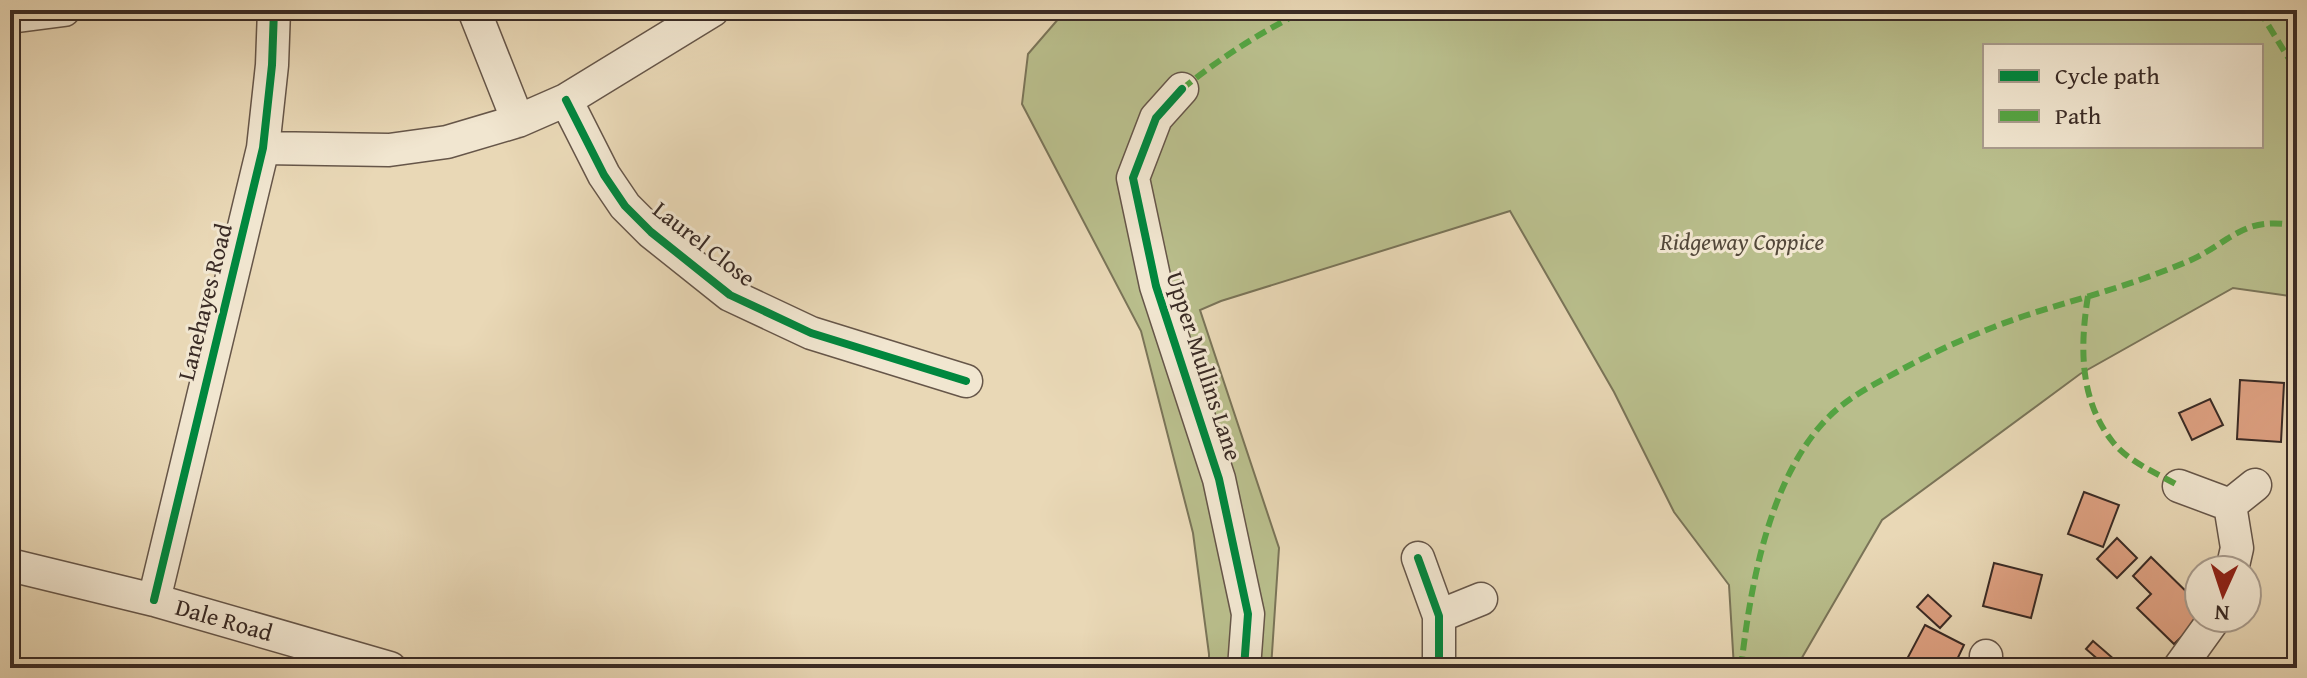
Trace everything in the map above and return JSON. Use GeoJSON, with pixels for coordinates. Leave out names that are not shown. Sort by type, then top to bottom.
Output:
{"type":"FeatureCollection","features":[{"type":"Feature","properties":{"kind":"street"},"geometry":{"type":"LineString","coordinates":[[10,17],[64,10]]}},
{"type":"Feature","properties":{"kind":"street","name":"Lanehayes Road"},"geometry":{"type":"LineString","coordinates":[[154,600],[263,148],[274,10]]}},
{"type":"Feature","properties":{"kind":"street"},"geometry":{"type":"LineString","coordinates":[[474,10],[518,121]]}},
{"type":"Feature","properties":{"kind":"street"},"geometry":{"type":"LineString","coordinates":[[263,148],[389,150],[447,142],[518,121],[566,100],[713,10]]}},
{"type":"Feature","properties":{"kind":"street","name":"Upper Mullins Lane"},"geometry":{"type":"LineString","coordinates":[[1182,89],[1156,118],[1133,178],[1156,286],[1219,479],[1248,614],[1244,668]]}},
{"type":"Feature","properties":{"kind":"street","name":"Laurel Close"},"geometry":{"type":"LineString","coordinates":[[566,100],[604,175],[625,206],[651,232],[730,295],[811,333],[966,381]]}},
{"type":"Feature","properties":{"kind":"street"},"geometry":{"type":"LineString","coordinates":[[2230,505],[2255,485]]}},
{"type":"Feature","properties":{"kind":"street"},"geometry":{"type":"LineString","coordinates":[[2179,486],[2230,505]]}},
{"type":"Feature","properties":{"kind":"street"},"geometry":{"type":"LineString","coordinates":[[2230,505],[2236,554]]}},
{"type":"Feature","properties":{"kind":"street"},"geometry":{"type":"LineString","coordinates":[[1418,558],[1439,616],[1439,668]]}},
{"type":"Feature","properties":{"kind":"street","name":"Dale Road"},"geometry":{"type":"LineString","coordinates":[[10,565],[154,600],[380,667]]}},
{"type":"Feature","properties":{"kind":"street"},"geometry":{"type":"LineString","coordinates":[[1439,616],[1481,599]]}},
{"type":"Feature","properties":{"kind":"street"},"geometry":{"type":"LineString","coordinates":[[2179,668],[2203,634]]}},
{"type":"Feature","properties":{"kind":"green space","name":"Ridgeway Coppice"},"geometry":{"type":"Polygon","coordinates":[[[1066,10],[2297,10],[2297,297],[2233,288],[2080,374],[1882,520],[1796,668],[1734,668],[1729,585],[1674,512],[1614,392],[1510,211],[1221,301],[1200,310],[1279,548],[1271,668],[1209,668],[1193,533],[1141,331],[1022,104],[1028,54],[1066,10]]]}},
{"type":"Feature","properties":{"kind":"building"},"geometry":{"type":"Polygon","coordinates":[[[2240,380],[2284,383],[2281,442],[2237,439],[2240,380]]]}},
{"type":"Feature","properties":{"kind":"building"},"geometry":{"type":"Polygon","coordinates":[[[2293,397],[2297,397],[2297,437],[2291,437],[2293,397]]]}},
{"type":"Feature","properties":{"kind":"building"},"geometry":{"type":"Polygon","coordinates":[[[2210,399],[2223,425],[2192,440],[2179,413],[2210,399]]]}},
{"type":"Feature","properties":{"kind":"building"},"geometry":{"type":"Polygon","coordinates":[[[2084,492],[2119,505],[2103,547],[2068,534],[2084,492]]]}},
{"type":"Feature","properties":{"kind":"building"},"geometry":{"type":"Polygon","coordinates":[[[2117,538],[2137,558],[2117,578],[2097,559],[2117,538]]]}},
{"type":"Feature","properties":{"kind":"building"},"geometry":{"type":"Polygon","coordinates":[[[2151,557],[2183,588],[2184,634],[2174,644],[2137,608],[2151,594],[2133,576],[2151,557]]]}},
{"type":"Feature","properties":{"kind":"building"},"geometry":{"type":"Polygon","coordinates":[[[1994,563],[2042,575],[2031,618],[1983,606],[1994,563]]]}},
{"type":"Feature","properties":{"kind":"building"},"geometry":{"type":"Polygon","coordinates":[[[1928,595],[1951,616],[1940,628],[1917,607],[1928,595]]]}},
{"type":"Feature","properties":{"kind":"building"},"geometry":{"type":"Polygon","coordinates":[[[1925,625],[1964,645],[1953,668],[1924,668],[1907,659],[1925,625]]]}},
{"type":"Feature","properties":{"kind":"building"},"geometry":{"type":"Polygon","coordinates":[[[2093,641],[2115,660],[2108,668],[2086,649],[2093,641]]]}},
{"type":"Feature","properties":{"kind":"marked path"},"geometry":{"type":"LineString","coordinates":[[1182,89],[1241,46],[1305,10]]}},
{"type":"Feature","properties":{"kind":"marked path"},"geometry":{"type":"LineString","coordinates":[[2259,10],[2297,72]]}},
{"type":"Feature","properties":{"kind":"marked path"},"geometry":{"type":"LineString","coordinates":[[1741,668],[1756,572],[1775,507],[1803,449],[1839,408],[1912,364],[1991,328],[2170,269],[2251,227],[2264,224],[2297,226]]}},
{"type":"Feature","properties":{"kind":"marked path"},"geometry":{"type":"LineString","coordinates":[[2088,296],[2083,352],[2088,390],[2101,425],[2126,455],[2179,486]]}},
{"type":"Feature","properties":{"kind":"cycle path"},"geometry":{"type":"LineString","coordinates":[[154,600],[263,148],[274,10]]}},
{"type":"Feature","properties":{"kind":"cycle path"},"geometry":{"type":"LineString","coordinates":[[1182,89],[1156,118],[1133,178],[1156,286],[1219,479],[1248,614],[1244,668]]}},
{"type":"Feature","properties":{"kind":"cycle path"},"geometry":{"type":"LineString","coordinates":[[566,100],[604,175],[625,206],[651,232],[730,295],[811,333],[966,381]]}},
{"type":"Feature","properties":{"kind":"cycle path"},"geometry":{"type":"LineString","coordinates":[[1418,558],[1439,616],[1439,668]]}}]}
